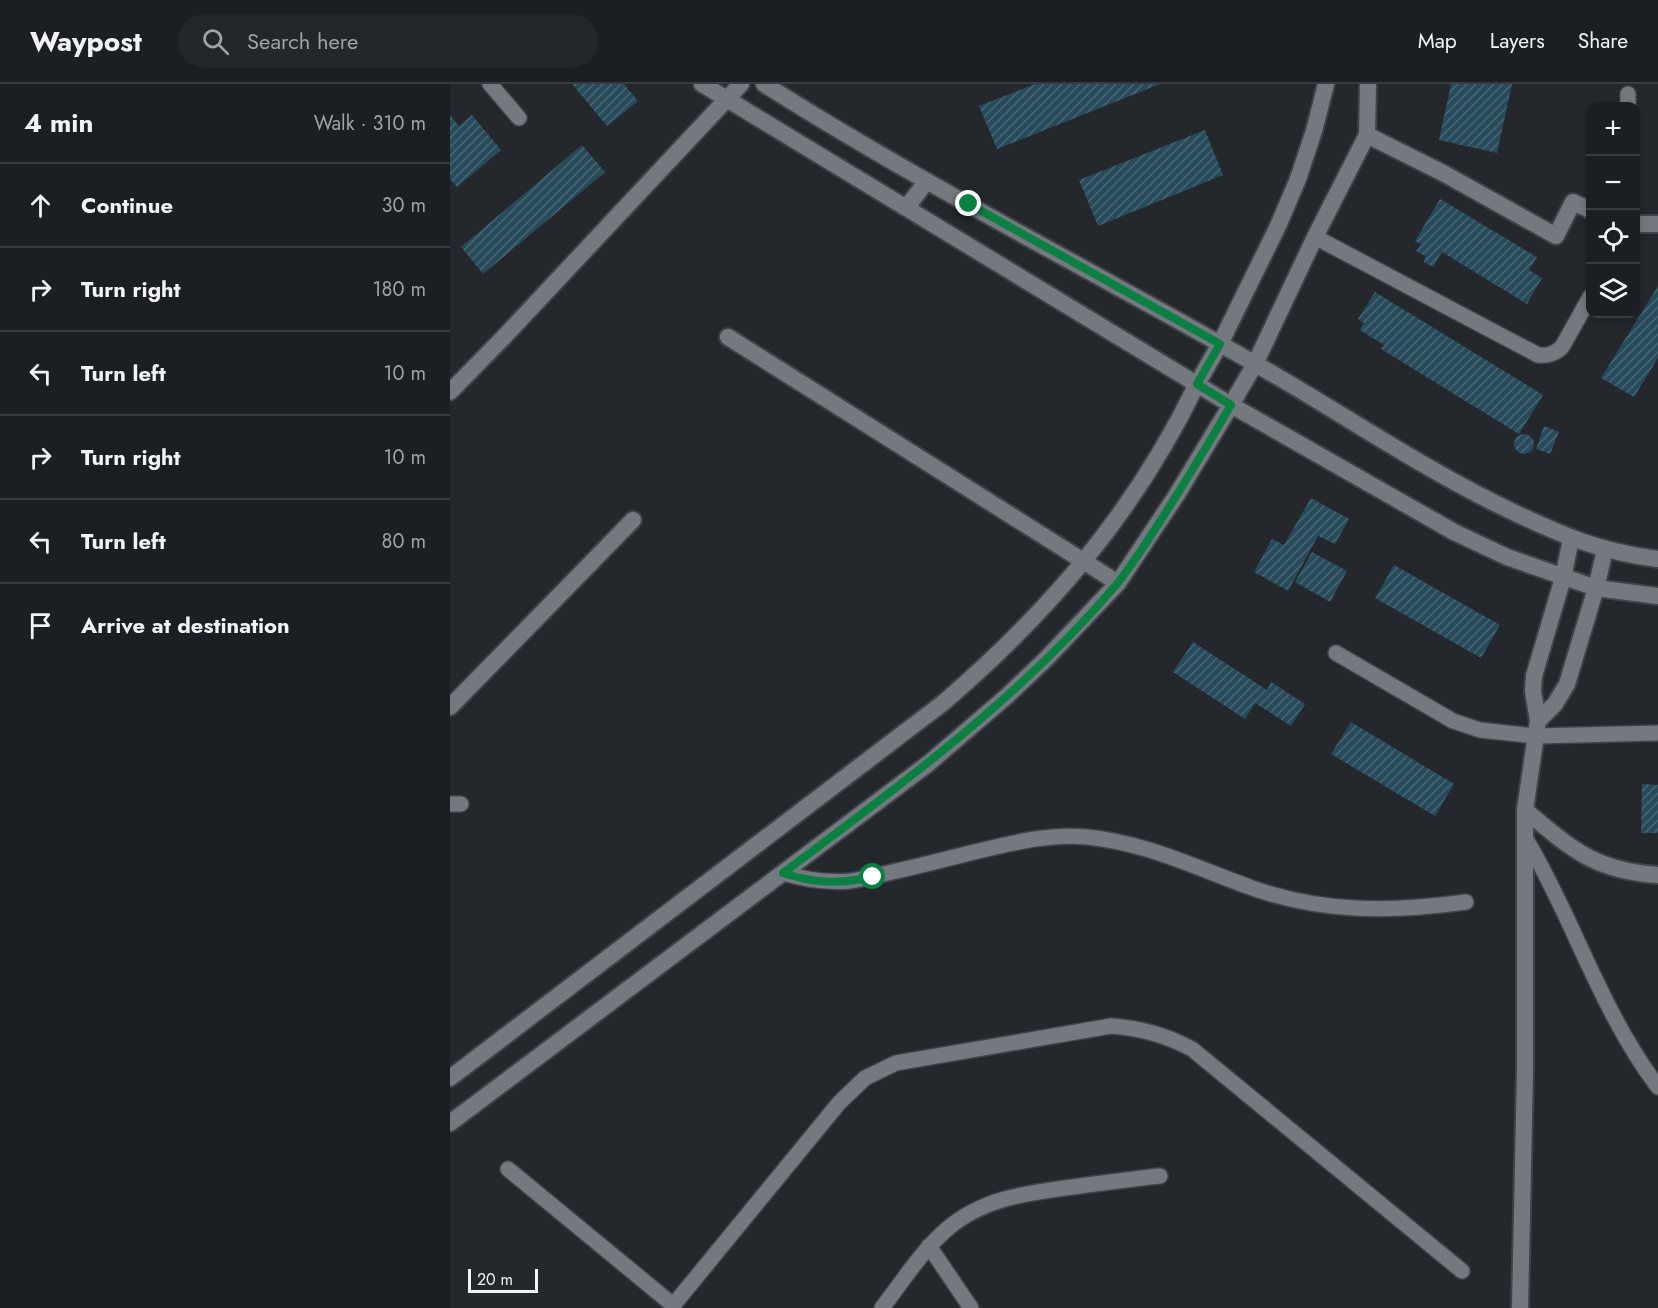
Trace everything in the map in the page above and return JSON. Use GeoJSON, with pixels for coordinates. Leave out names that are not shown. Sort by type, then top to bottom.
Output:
{"type":"FeatureCollection","features":[{"type":"Feature","properties":{"kind":"street"},"geometry":{"type":"LineString","coordinates":[[702,84],[1231,405],[1454,532],[1508,557],[1563,578],[1596,588],[1658,596]]}},
{"type":"Feature","properties":{"kind":"street"},"geometry":{"type":"LineString","coordinates":[[450,392],[741,84]]}},
{"type":"Feature","properties":{"kind":"street"},"geometry":{"type":"LineString","coordinates":[[764,84],[927,181],[1255,364],[1443,476],[1570,539],[1605,550],[1658,559]]}},
{"type":"Feature","properties":{"kind":"street"},"geometry":{"type":"LineString","coordinates":[[450,1078],[943,703],[1014,639],[1083,561],[1132,499],[1156,462],[1220,344],[1278,226],[1298,179],[1326,84]]}},
{"type":"Feature","properties":{"kind":"street"},"geometry":{"type":"LineString","coordinates":[[450,1123],[929,763],[1046,660],[1118,584],[1176,496],[1255,364],[1366,135],[1368,84]]}},
{"type":"Feature","properties":{"kind":"street"},"geometry":{"type":"LineString","coordinates":[[1366,135],[1443,173],[1556,236],[1573,202],[1586,208]]}},
{"type":"Feature","properties":{"kind":"street"},"geometry":{"type":"LineString","coordinates":[[906,208],[927,181]]}},
{"type":"Feature","properties":{"kind":"street"},"geometry":{"type":"LineString","coordinates":[[1640,224],[1658,224]]}},
{"type":"Feature","properties":{"kind":"street"},"geometry":{"type":"LineString","coordinates":[[728,337],[1118,584]]}},
{"type":"Feature","properties":{"kind":"street"},"geometry":{"type":"LineString","coordinates":[[450,707],[633,520]]}},
{"type":"Feature","properties":{"kind":"street"},"geometry":{"type":"LineString","coordinates":[[1520,1308],[1525,1070],[1525,810],[1537,728],[1533,699],[1534,676],[1563,578],[1570,539]]}},
{"type":"Feature","properties":{"kind":"street"},"geometry":{"type":"LineString","coordinates":[[1537,728],[1567,684],[1605,550]]}},
{"type":"Feature","properties":{"kind":"street"},"geometry":{"type":"LineString","coordinates":[[1525,810],[1570,848],[1599,864],[1632,873],[1658,875]]}},
{"type":"Feature","properties":{"kind":"lane"},"geometry":{"type":"LineString","coordinates":[[490,84],[519,118]]}},
{"type":"Feature","properties":{"kind":"lane"},"geometry":{"type":"LineString","coordinates":[[1315,237],[1538,355],[1546,356],[1562,347],[1586,304]]}},
{"type":"Feature","properties":{"kind":"lane"},"geometry":{"type":"LineString","coordinates":[[1336,653],[1453,721],[1480,730],[1537,728],[1658,733]]}},
{"type":"Feature","properties":{"kind":"lane"},"geometry":{"type":"LineString","coordinates":[[783,873],[805,880],[828,883],[851,881],[1003,845],[1043,838],[1083,837],[1124,842],[1163,853],[1256,889],[1308,903],[1360,909],[1413,909],[1466,902]]}},
{"type":"Feature","properties":{"kind":"lane"},"geometry":{"type":"LineString","coordinates":[[1525,838],[1546,875],[1616,1022],[1640,1063],[1658,1087]]}},
{"type":"Feature","properties":{"kind":"lane"},"geometry":{"type":"LineString","coordinates":[[508,1169],[672,1306],[840,1103],[865,1078],[880,1069],[913,1059],[1112,1026],[1161,1034],[1192,1049],[1462,1271]]}},
{"type":"Feature","properties":{"kind":"lane"},"geometry":{"type":"LineString","coordinates":[[882,1308],[929,1245],[946,1229],[986,1204],[1009,1196],[1160,1176]]}},
{"type":"Feature","properties":{"kind":"lane"},"geometry":{"type":"LineString","coordinates":[[929,1245],[971,1308]]}},
{"type":"Feature","properties":{"kind":"building"},"geometry":{"type":"Polygon","coordinates":[[[572,84],[624,84],[638,101],[607,126],[572,84]]]}},
{"type":"Feature","properties":{"kind":"building"},"geometry":{"type":"Polygon","coordinates":[[[1035,84],[1160,84],[997,149],[979,106],[1035,84]]]}},
{"type":"Feature","properties":{"kind":"building"},"geometry":{"type":"Polygon","coordinates":[[[1451,84],[1512,84],[1497,153],[1439,140],[1451,84]]]}},
{"type":"Feature","properties":{"kind":"building"},"geometry":{"type":"Polygon","coordinates":[[[450,115],[459,126],[472,115],[501,150],[457,187],[450,179],[450,115]]]}},
{"type":"Feature","properties":{"kind":"building"},"geometry":{"type":"Polygon","coordinates":[[[1205,130],[1223,175],[1098,226],[1079,180],[1205,130]]]}},
{"type":"Feature","properties":{"kind":"building"},"geometry":{"type":"Polygon","coordinates":[[[582,145],[605,172],[483,274],[461,247],[582,145]]]}},
{"type":"Feature","properties":{"kind":"building"},"geometry":{"type":"Polygon","coordinates":[[[1440,199],[1537,257],[1529,270],[1542,278],[1527,304],[1442,252],[1433,267],[1424,262],[1425,256],[1416,251],[1421,244],[1415,241],[1440,199]]]}},
{"type":"Feature","properties":{"kind":"building"},"geometry":{"type":"Polygon","coordinates":[[[1658,286],[1658,358],[1634,397],[1601,378],[1658,286]]]}},
{"type":"Feature","properties":{"kind":"building"},"geometry":{"type":"Polygon","coordinates":[[[1375,292],[1543,395],[1519,434],[1381,349],[1384,345],[1360,330],[1364,323],[1358,319],[1375,292]]]}},
{"type":"Feature","properties":{"kind":"building"},"geometry":{"type":"Polygon","coordinates":[[[1544,426],[1559,432],[1550,454],[1536,449],[1544,426]]]}},
{"type":"Feature","properties":{"kind":"building"},"geometry":{"type":"Polygon","coordinates":[[[1524,434],[1531,437],[1534,444],[1531,451],[1524,454],[1517,451],[1514,444],[1517,437],[1524,434]]]}},
{"type":"Feature","properties":{"kind":"building"},"geometry":{"type":"Polygon","coordinates":[[[1311,498],[1349,519],[1335,544],[1318,536],[1288,591],[1254,572],[1272,539],[1284,545],[1311,498]]]}},
{"type":"Feature","properties":{"kind":"building"},"geometry":{"type":"Polygon","coordinates":[[[1312,552],[1347,571],[1330,602],[1295,582],[1312,552]]]}},
{"type":"Feature","properties":{"kind":"building"},"geometry":{"type":"Polygon","coordinates":[[[1394,565],[1500,625],[1481,658],[1375,598],[1394,565]]]}},
{"type":"Feature","properties":{"kind":"building"},"geometry":{"type":"Polygon","coordinates":[[[1193,642],[1267,690],[1271,682],[1305,704],[1291,726],[1255,703],[1245,719],[1173,672],[1193,642]]]}},
{"type":"Feature","properties":{"kind":"building"},"geometry":{"type":"Polygon","coordinates":[[[1351,722],[1454,784],[1435,816],[1331,754],[1351,722]]]}},
{"type":"Feature","properties":{"kind":"building"},"geometry":{"type":"Polygon","coordinates":[[[1642,784],[1658,785],[1658,833],[1641,833],[1642,784]]]}},
{"type":"Feature","properties":{"kind":"route"},"geometry":{"type":"LineString","coordinates":[[873,877],[828,883],[805,880],[783,873],[929,763],[1008,696],[1046,660],[1118,584],[1176,496],[1231,405],[1197,384],[1220,344],[969,204]]}}]}
